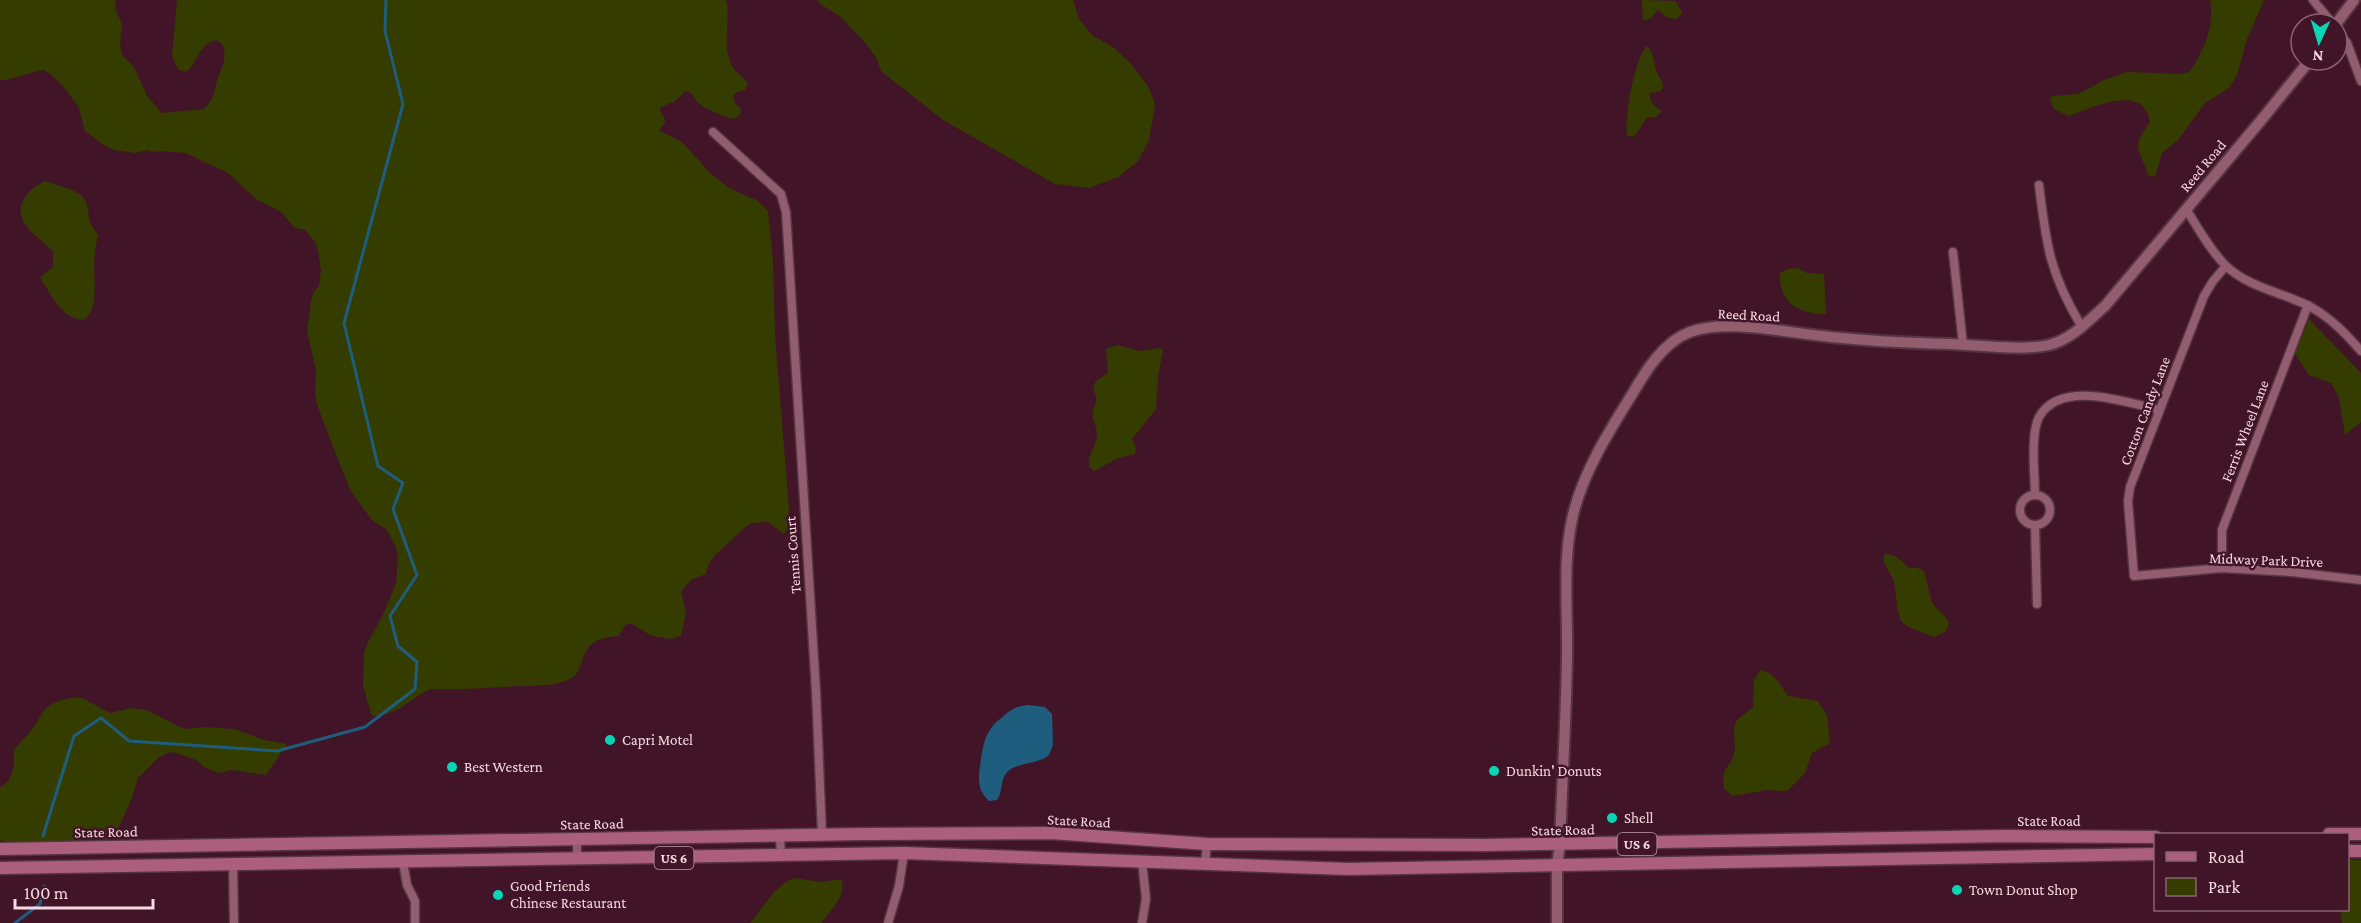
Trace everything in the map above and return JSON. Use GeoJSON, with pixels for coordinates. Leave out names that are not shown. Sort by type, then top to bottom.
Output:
{"type":"FeatureCollection","features":[{"type":"Feature","properties":{"kind":"main road","name":"State Road"},"geometry":{"type":"LineString","coordinates":[[0,849],[822,834],[1051,833],[1207,844],[1560,845],[2015,836],[2154,837]]}},
{"type":"Feature","properties":{"kind":"main road","name":"US 6"},"geometry":{"type":"LineString","coordinates":[[0,868],[904,853],[1348,868],[2154,854]]}},
{"type":"Feature","properties":{"kind":"street"},"geometry":{"type":"LineString","coordinates":[[2313,0],[2324,12]]}},
{"type":"Feature","properties":{"kind":"street"},"geometry":{"type":"LineString","coordinates":[[2344,12],[2354,0]]}},
{"type":"Feature","properties":{"kind":"street"},"geometry":{"type":"LineString","coordinates":[[2349,48],[2361,81]]}},
{"type":"Feature","properties":{"kind":"street","name":"Reed Road"},"geometry":{"type":"LineString","coordinates":[[1557,923],[1557,864],[1560,845],[1567,657],[1568,566],[1573,515],[1583,483],[1613,426],[1640,379],[1658,356],[1667,346],[1689,332],[1725,327],[1861,340],[1963,345],[2048,345],[2082,327],[2105,306],[2300,72]]}},
{"type":"Feature","properties":{"kind":"street","name":"Tennis Court"},"geometry":{"type":"LineString","coordinates":[[713,132],[781,194],[786,212],[805,547],[816,691],[822,834]]}},
{"type":"Feature","properties":{"kind":"street"},"geometry":{"type":"LineString","coordinates":[[2039,185],[2051,266],[2064,298],[2082,327]]}},
{"type":"Feature","properties":{"kind":"street"},"geometry":{"type":"LineString","coordinates":[[2186,209],[2213,251],[2226,266],[2246,280],[2308,305],[2330,318],[2361,351]]}},
{"type":"Feature","properties":{"kind":"street"},"geometry":{"type":"LineString","coordinates":[[1953,252],[1963,345]]}},
{"type":"Feature","properties":{"kind":"street","name":"Cotton Candy Lane"},"geometry":{"type":"LineString","coordinates":[[2134,576],[2129,494],[2204,296],[2226,266]]}},
{"type":"Feature","properties":{"kind":"street","name":"Ferris Wheel Lane"},"geometry":{"type":"LineString","coordinates":[[2222,568],[2220,546],[2222,530],[2308,305]]}},
{"type":"Feature","properties":{"kind":"street"},"geometry":{"type":"LineString","coordinates":[[2035,495],[2035,437],[2039,418],[2048,406],[2061,398],[2096,396],[2160,410]]}},
{"type":"Feature","properties":{"kind":"street"},"geometry":{"type":"LineString","coordinates":[[2035,495],[2023,501],[2020,510],[2023,519],[2035,525]]}},
{"type":"Feature","properties":{"kind":"street"},"geometry":{"type":"LineString","coordinates":[[2035,495],[2047,501],[2050,510],[2047,519],[2035,525]]}},
{"type":"Feature","properties":{"kind":"street"},"geometry":{"type":"LineString","coordinates":[[2035,525],[2037,604]]}},
{"type":"Feature","properties":{"kind":"street","name":"Midway Park Drive"},"geometry":{"type":"LineString","coordinates":[[2134,576],[2222,568],[2292,572],[2361,580]]}},
{"type":"Feature","properties":{"kind":"street"},"geometry":{"type":"LineString","coordinates":[[780,836],[781,856]]}},
{"type":"Feature","properties":{"kind":"street"},"geometry":{"type":"LineString","coordinates":[[577,839],[577,859]]}},
{"type":"Feature","properties":{"kind":"street"},"geometry":{"type":"LineString","coordinates":[[1205,864],[1207,844]]}},
{"type":"Feature","properties":{"kind":"street"},"geometry":{"type":"LineString","coordinates":[[888,923],[899,886],[904,853]]}},
{"type":"Feature","properties":{"kind":"street"},"geometry":{"type":"LineString","coordinates":[[1142,861],[1146,888],[1142,923]]}},
{"type":"Feature","properties":{"kind":"street"},"geometry":{"type":"LineString","coordinates":[[403,862],[407,885],[415,901],[415,923]]}},
{"type":"Feature","properties":{"kind":"street"},"geometry":{"type":"LineString","coordinates":[[233,865],[234,923]]}},
{"type":"Feature","properties":{"kind":"green space"},"geometry":{"type":"Polygon","coordinates":[[[0,0],[116,0],[115,9],[122,24],[120,44],[122,55],[134,67],[147,96],[162,113],[204,109],[213,96],[225,56],[223,47],[216,40],[201,50],[186,72],[178,69],[172,56],[177,0],[726,0],[727,51],[733,68],[748,84],[745,90],[736,92],[733,96],[735,103],[741,109],[740,115],[734,119],[712,111],[701,105],[691,93],[686,91],[675,101],[661,107],[660,111],[665,123],[659,130],[683,143],[710,173],[729,188],[758,201],[768,211],[789,509],[787,530],[784,534],[768,522],[752,523],[715,555],[709,563],[706,574],[692,579],[681,591],[686,613],[681,636],[671,639],[652,636],[630,623],[625,625],[619,636],[604,638],[594,643],[584,655],[575,675],[568,680],[543,685],[431,689],[397,710],[372,716],[363,686],[364,654],[396,583],[398,558],[396,547],[386,529],[372,520],[350,490],[317,405],[316,371],[307,331],[311,301],[314,291],[319,286],[321,271],[315,242],[305,230],[295,228],[281,212],[256,199],[228,173],[196,158],[185,153],[147,150],[136,153],[114,150],[102,144],[85,131],[79,108],[66,90],[44,70],[0,80],[0,0]]]}},
{"type":"Feature","properties":{"kind":"green space"},"geometry":{"type":"Polygon","coordinates":[[[817,0],[1073,0],[1079,19],[1092,35],[1114,48],[1130,63],[1148,86],[1155,104],[1149,140],[1138,161],[1118,177],[1089,188],[1055,184],[943,120],[881,71],[876,57],[868,46],[841,17],[817,0]]]}},
{"type":"Feature","properties":{"kind":"green space"},"geometry":{"type":"Polygon","coordinates":[[[1642,0],[1676,1],[1682,13],[1677,19],[1668,18],[1658,10],[1651,18],[1643,21],[1642,0]]]}},
{"type":"Feature","properties":{"kind":"green space"},"geometry":{"type":"Polygon","coordinates":[[[2210,0],[2264,0],[2247,39],[2237,75],[2229,88],[2205,103],[2178,140],[2162,153],[2155,177],[2148,175],[2138,148],[2140,138],[2150,122],[2146,110],[2138,103],[2128,100],[2116,101],[2069,116],[2054,109],[2050,99],[2052,96],[2078,94],[2104,80],[2127,72],[2180,74],[2189,72],[2199,56],[2210,29],[2210,0]]]}},
{"type":"Feature","properties":{"kind":"green space"},"geometry":{"type":"Polygon","coordinates":[[[1647,46],[1652,54],[1663,88],[1659,92],[1650,93],[1650,99],[1662,111],[1656,117],[1646,118],[1633,137],[1627,136],[1631,88],[1638,62],[1647,46]]]}},
{"type":"Feature","properties":{"kind":"green space"},"geometry":{"type":"Polygon","coordinates":[[[45,181],[81,195],[87,204],[90,223],[98,235],[94,261],[94,303],[88,316],[83,320],[68,315],[62,310],[40,277],[53,267],[53,252],[29,229],[21,215],[26,195],[45,181]]]}},
{"type":"Feature","properties":{"kind":"green space"},"geometry":{"type":"Polygon","coordinates":[[[1798,268],[1807,273],[1824,274],[1826,314],[1804,311],[1787,300],[1781,288],[1780,273],[1787,269],[1798,268]]]}},
{"type":"Feature","properties":{"kind":"green space"},"geometry":{"type":"Polygon","coordinates":[[[2309,319],[2361,373],[2361,422],[2345,435],[2339,398],[2331,383],[2309,375],[2295,354],[2309,319]]]}},
{"type":"Feature","properties":{"kind":"green space"},"geometry":{"type":"Polygon","coordinates":[[[1117,345],[1140,351],[1160,348],[1163,350],[1158,376],[1156,409],[1132,439],[1136,447],[1135,454],[1118,458],[1094,471],[1089,464],[1097,436],[1093,413],[1097,400],[1093,387],[1096,381],[1108,373],[1106,349],[1117,345]]]}},
{"type":"Feature","properties":{"kind":"green space"},"geometry":{"type":"Polygon","coordinates":[[[1885,554],[1896,557],[1909,568],[1924,571],[1932,603],[1949,624],[1946,631],[1934,637],[1907,626],[1901,621],[1894,581],[1883,560],[1885,554]]]}},
{"type":"Feature","properties":{"kind":"green space"},"geometry":{"type":"Polygon","coordinates":[[[1760,670],[1774,676],[1788,696],[1818,701],[1827,715],[1830,743],[1812,753],[1805,773],[1787,791],[1767,790],[1733,796],[1724,789],[1723,778],[1735,749],[1734,728],[1737,720],[1753,707],[1754,680],[1760,670]]]}},
{"type":"Feature","properties":{"kind":"green space"},"geometry":{"type":"Polygon","coordinates":[[[69,698],[82,698],[110,713],[131,708],[147,710],[184,729],[203,727],[235,729],[264,740],[287,744],[266,775],[232,770],[218,773],[204,767],[196,760],[176,753],[170,752],[159,757],[138,778],[119,827],[115,835],[107,841],[81,841],[42,847],[0,840],[0,787],[9,781],[14,766],[14,750],[30,732],[44,710],[52,704],[69,698]]]}},
{"type":"Feature","properties":{"kind":"green space"},"geometry":{"type":"Polygon","coordinates":[[[2349,860],[2361,860],[2361,923],[2342,923],[2340,911],[2349,911],[2349,860]]]}},
{"type":"Feature","properties":{"kind":"green space"},"geometry":{"type":"Polygon","coordinates":[[[794,878],[821,882],[841,879],[843,885],[840,897],[821,923],[750,923],[775,891],[794,878]]]}},
{"type":"Feature","properties":{"kind":"water"},"geometry":{"type":"Polygon","coordinates":[[[1029,705],[1045,707],[1052,714],[1053,745],[1049,755],[1007,772],[997,800],[989,801],[979,781],[982,752],[987,734],[1010,711],[1029,705]]]}},
{"type":"Feature","properties":{"kind":"waterway"},"geometry":{"type":"LineString","coordinates":[[43,836],[74,736],[101,718],[129,741],[277,751],[365,727],[415,689],[417,662],[398,646],[390,616],[417,575],[393,509],[403,483],[378,466],[344,323],[403,104],[385,31],[386,0]]}},
{"type":"Feature","properties":{"kind":"waterway"},"geometry":{"type":"LineString","coordinates":[[15,923],[40,904],[44,886]]}},
{"type":"Feature","properties":{"kind":"place","name":"Capri Motel"},"geometry":{"type":"Point","coordinates":[610,740]}},
{"type":"Feature","properties":{"kind":"place","name":"Best Western"},"geometry":{"type":"Point","coordinates":[452,767]}},
{"type":"Feature","properties":{"kind":"place","name":"Dunkin' Donuts"},"geometry":{"type":"Point","coordinates":[1494,771]}},
{"type":"Feature","properties":{"kind":"place","name":"Shell"},"geometry":{"type":"Point","coordinates":[1612,818]}},
{"type":"Feature","properties":{"kind":"place","name":"Town Donut Shop"},"geometry":{"type":"Point","coordinates":[1957,890]}},
{"type":"Feature","properties":{"kind":"place","name":"Good Friends Chinese Restaurant"},"geometry":{"type":"Point","coordinates":[498,895]}}]}
